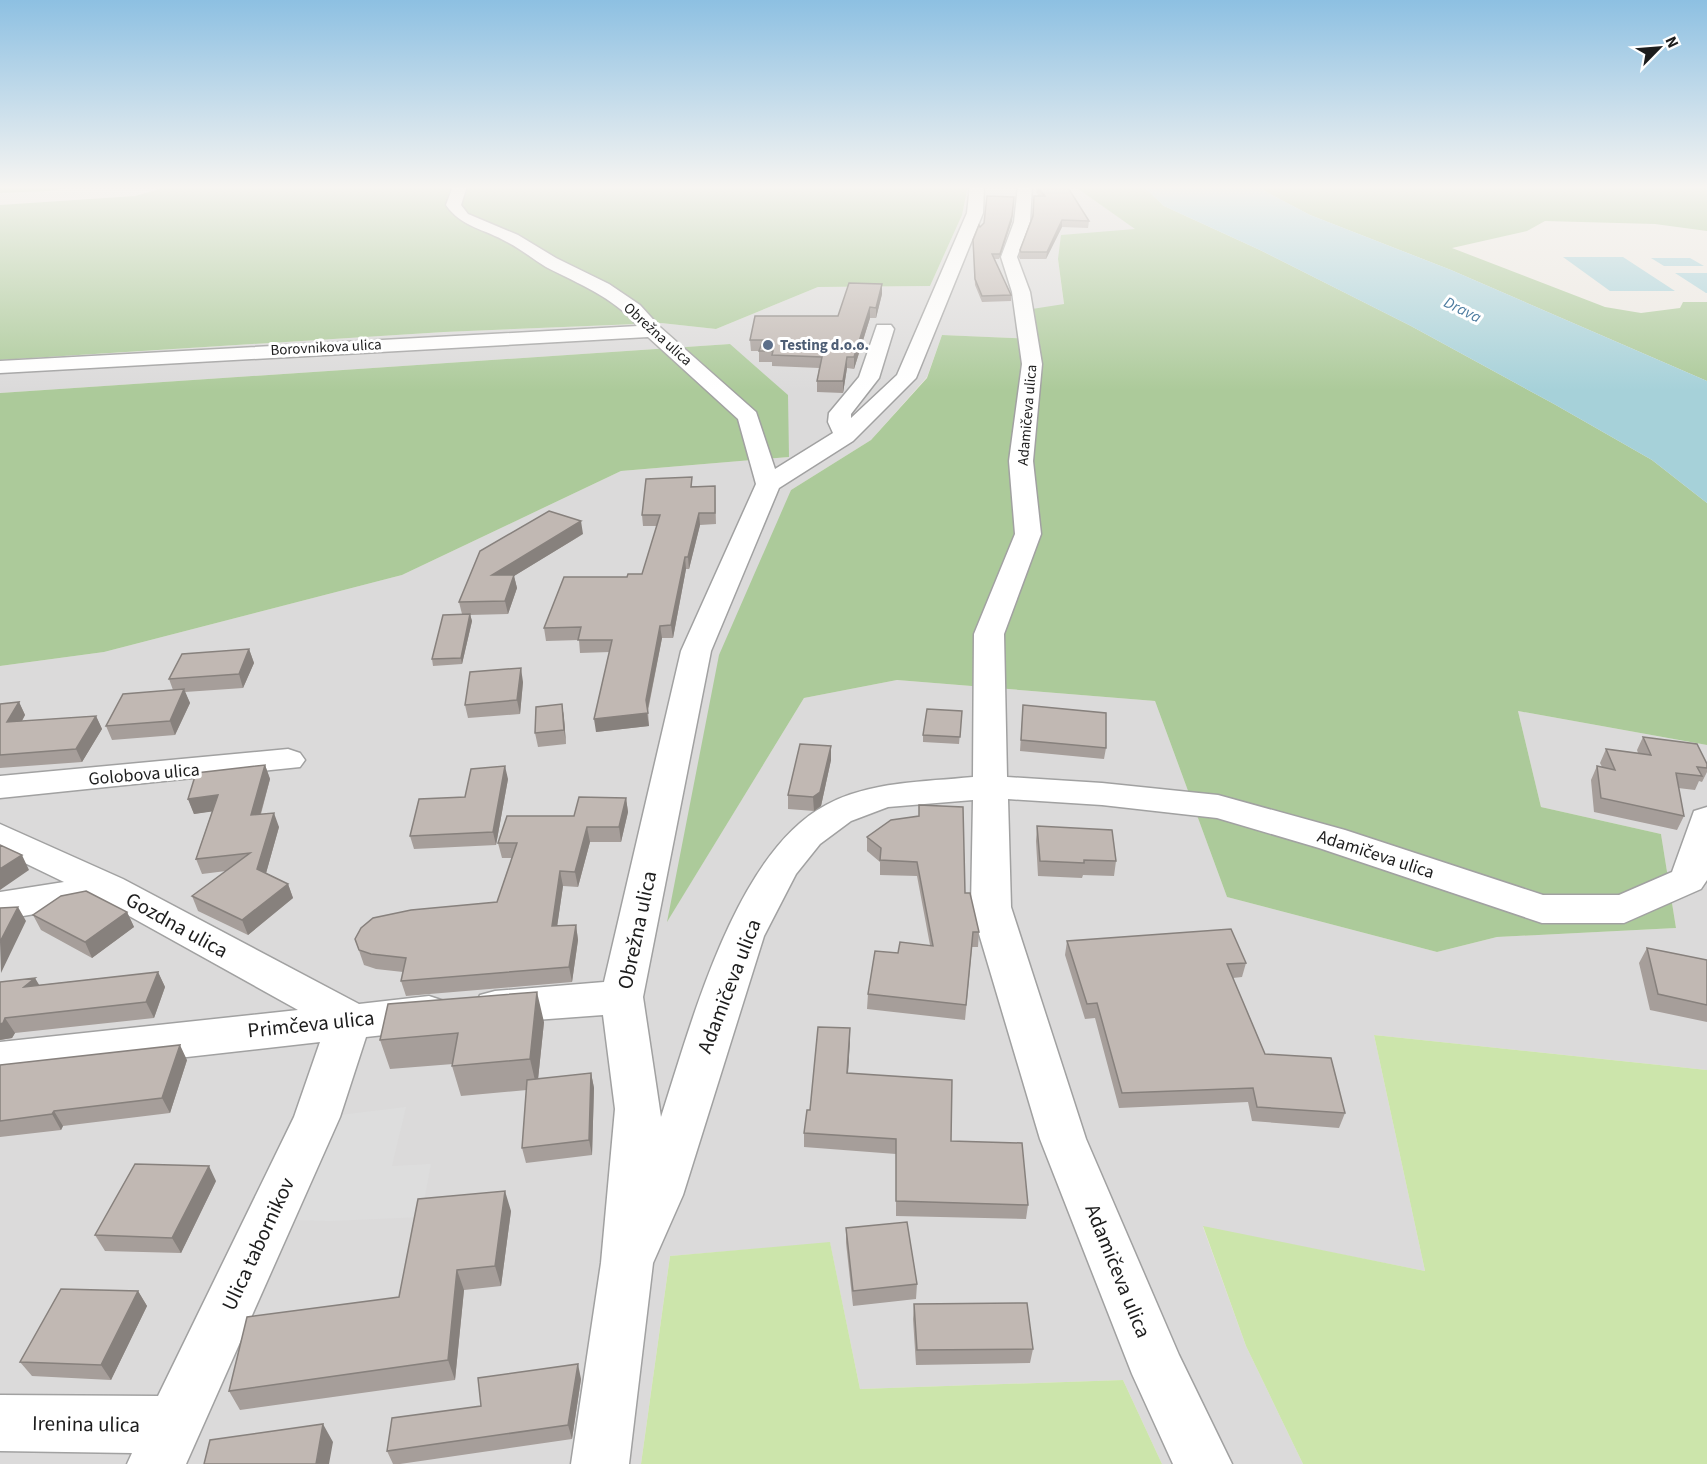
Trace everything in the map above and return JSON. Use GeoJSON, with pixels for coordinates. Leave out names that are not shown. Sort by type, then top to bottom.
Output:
{"type":"FeatureCollection","features":[{"type":"Feature","properties":{"kind":"street","name":"Obrežna ulica"},"geometry":{"type":"LineString","coordinates":[[538,254],[603,288],[633,309],[653,331],[748,417],[768,484],[696,651],[622,997],[638,1109],[627,1263],[600,1464]]}},
{"type":"Feature","properties":{"kind":"street"},"geometry":{"type":"LineString","coordinates":[[768,484],[846,436],[906,378],[958,254]]}},
{"type":"Feature","properties":{"kind":"street","name":"Adamičeva ulica"},"geometry":{"type":"LineString","coordinates":[[1010,254],[1021,292],[1032,364],[1021,461],[1028,534],[989,634],[992,907],[1064,1139],[1160,1374],[1203,1464]]}},
{"type":"Feature","properties":{"kind":"street"},"geometry":{"type":"LineString","coordinates":[[846,436],[839,422],[840,413],[869,378],[884,329]]}},
{"type":"Feature","properties":{"kind":"street","name":"Borovnikova ulica"},"geometry":{"type":"LineString","coordinates":[[0,367],[275,350],[653,331]]}},
{"type":"Feature","properties":{"kind":"street","name":"Golobova ulica"},"geometry":{"type":"LineString","coordinates":[[0,787],[288,760]]}},
{"type":"Feature","properties":{"kind":"street","name":"Adamičeva ulica"},"geometry":{"type":"LineString","coordinates":[[627,1263],[659,1195],[717,1012],[744,936],[780,868],[807,835],[838,813],[886,796],[992,786],[1102,794],[1218,807],[1332,839],[1542,909],[1624,909],[1688,880],[1707,819]]}},
{"type":"Feature","properties":{"kind":"street","name":"Gozdna ulica"},"geometry":{"type":"LineString","coordinates":[[0,836],[109,888],[350,1019]]}},
{"type":"Feature","properties":{"kind":"street"},"geometry":{"type":"LineString","coordinates":[[0,906],[109,888]]}},
{"type":"Feature","properties":{"kind":"street","name":"Primčeva ulica"},"geometry":{"type":"LineString","coordinates":[[0,1059],[350,1019],[622,997]]}},
{"type":"Feature","properties":{"kind":"street","name":"Ulica tabornikov"},"geometry":{"type":"LineString","coordinates":[[164,1444],[317,1117],[350,1019]]}},
{"type":"Feature","properties":{"kind":"street","name":"Irenina ulica"},"geometry":{"type":"LineString","coordinates":[[0,1422],[164,1444]]}},
{"type":"Feature","properties":{"kind":"shaded area"},"geometry":{"type":"Polygon","coordinates":[[[944,254],[1070,254],[1058,259],[1064,305],[1034,339],[942,335],[927,377],[871,440],[791,490],[668,920],[804,698],[897,680],[1155,701],[1227,897],[1437,952],[1497,937],[1676,928],[1661,834],[1541,807],[1518,711],[1707,745],[1707,1070],[1374,1035],[1425,1271],[1203,1227],[1246,1346],[1303,1464],[1162,1464],[1123,1380],[860,1389],[830,1243],[670,1256],[641,1464],[0,1464],[0,666],[104,652],[402,575],[621,471],[789,457],[730,344],[0,393],[0,360],[444,332],[661,323],[716,329],[818,287],[930,286],[944,254]]]}},
{"type":"Feature","properties":{"kind":"shaded area"},"geometry":{"type":"Polygon","coordinates":[[[406,1107],[392,1166],[431,1164],[421,1217],[331,1221],[293,1220],[340,1115],[406,1107]]]}},
{"type":"Feature","properties":{"kind":"green space"},"geometry":{"type":"Polygon","coordinates":[[[0,254],[944,254],[930,286],[818,287],[716,329],[661,323],[444,332],[0,360],[0,254]]]}},
{"type":"Feature","properties":{"kind":"green space"},"geometry":{"type":"Polygon","coordinates":[[[1059,254],[1269,254],[1411,326],[1554,404],[1652,460],[1707,503],[1707,745],[1518,711],[1541,807],[1661,834],[1676,928],[1497,937],[1437,952],[1227,897],[1155,701],[897,680],[804,698],[667,922],[719,655],[791,490],[871,440],[927,378],[942,335],[1034,339],[1032,309],[1064,304],[1059,254]]]}},
{"type":"Feature","properties":{"kind":"green space"},"geometry":{"type":"Polygon","coordinates":[[[1411,254],[1468,254],[1605,307],[1641,313],[1680,308],[1683,302],[1707,302],[1707,381],[1411,254]]]}},
{"type":"Feature","properties":{"kind":"green space"},"geometry":{"type":"Polygon","coordinates":[[[730,344],[788,395],[789,457],[621,471],[402,575],[104,652],[0,666],[0,393],[730,344]]]}},
{"type":"Feature","properties":{"kind":"green space"},"geometry":{"type":"Polygon","coordinates":[[[1374,1035],[1707,1070],[1707,1464],[1303,1464],[1246,1346],[1203,1226],[1425,1271],[1374,1035]]]}},
{"type":"Feature","properties":{"kind":"green space"},"geometry":{"type":"Polygon","coordinates":[[[830,1242],[860,1389],[1123,1380],[1162,1464],[641,1464],[670,1256],[830,1242]]]}},
{"type":"Feature","properties":{"kind":"water","name":"Drava"},"geometry":{"type":"Polygon","coordinates":[[[1269,254],[1411,254],[1707,381],[1707,503],[1652,460],[1411,326],[1269,254]]]}},
{"type":"Feature","properties":{"kind":"water"},"geometry":{"type":"Polygon","coordinates":[[[1563,257],[1623,257],[1675,291],[1610,291],[1563,257]]]}},
{"type":"Feature","properties":{"kind":"water"},"geometry":{"type":"Polygon","coordinates":[[[1651,258],[1690,258],[1704,266],[1664,266],[1651,258]]]}},
{"type":"Feature","properties":{"kind":"water"},"geometry":{"type":"Polygon","coordinates":[[[1675,273],[1707,273],[1707,293],[1706,293],[1675,273]]]}},
{"type":"Feature","properties":{"kind":"building"},"geometry":{"type":"Polygon","coordinates":[[[974,254],[992,254],[1011,295],[982,296],[975,279],[974,254]]]}},
{"type":"Feature","properties":{"kind":"building"},"geometry":{"type":"Polygon","coordinates":[[[849,283],[882,284],[876,308],[870,307],[854,357],[847,357],[843,381],[817,381],[822,357],[772,355],[773,351],[759,351],[763,340],[750,340],[755,316],[838,316],[849,283]]]}},
{"type":"Feature","properties":{"kind":"building"},"geometry":{"type":"Polygon","coordinates":[[[692,477],[691,487],[715,486],[715,513],[699,513],[688,557],[685,557],[671,625],[660,626],[646,700],[648,713],[594,719],[612,640],[578,640],[581,627],[544,628],[564,577],[627,577],[628,574],[642,574],[660,515],[642,515],[646,479],[692,477]]]}},
{"type":"Feature","properties":{"kind":"building"},"geometry":{"type":"Polygon","coordinates":[[[549,511],[581,521],[492,575],[514,575],[505,601],[459,602],[480,551],[549,511]]]}},
{"type":"Feature","properties":{"kind":"building"},"geometry":{"type":"Polygon","coordinates":[[[470,614],[461,658],[432,659],[443,615],[470,614]]]}},
{"type":"Feature","properties":{"kind":"building"},"geometry":{"type":"Polygon","coordinates":[[[249,649],[239,674],[169,679],[182,654],[249,649]]]}},
{"type":"Feature","properties":{"kind":"building"},"geometry":{"type":"Polygon","coordinates":[[[521,668],[517,700],[465,705],[470,672],[521,668]]]}},
{"type":"Feature","properties":{"kind":"building"},"geometry":{"type":"Polygon","coordinates":[[[184,689],[170,721],[106,726],[123,694],[184,689]]]}},
{"type":"Feature","properties":{"kind":"building"},"geometry":{"type":"Polygon","coordinates":[[[19,702],[7,722],[96,716],[76,749],[0,755],[0,704],[19,702]]]}},
{"type":"Feature","properties":{"kind":"building"},"geometry":{"type":"Polygon","coordinates":[[[562,704],[564,730],[535,733],[536,707],[562,704]]]}},
{"type":"Feature","properties":{"kind":"building"},"geometry":{"type":"Polygon","coordinates":[[[1023,705],[1106,713],[1106,748],[1021,740],[1023,705]]]}},
{"type":"Feature","properties":{"kind":"building"},"geometry":{"type":"Polygon","coordinates":[[[927,709],[962,711],[960,737],[923,735],[927,709]]]}},
{"type":"Feature","properties":{"kind":"building"},"geometry":{"type":"Polygon","coordinates":[[[1643,737],[1697,744],[1707,764],[1707,768],[1697,767],[1702,776],[1676,773],[1684,816],[1601,798],[1597,766],[1615,770],[1606,749],[1651,755],[1643,737]]]}},
{"type":"Feature","properties":{"kind":"building"},"geometry":{"type":"Polygon","coordinates":[[[800,744],[831,746],[820,792],[813,797],[788,795],[800,744]]]}},
{"type":"Feature","properties":{"kind":"building"},"geometry":{"type":"Polygon","coordinates":[[[265,765],[251,815],[274,813],[257,869],[288,884],[242,920],[192,896],[250,853],[196,859],[218,795],[188,799],[196,773],[265,765]]]}},
{"type":"Feature","properties":{"kind":"building"},"geometry":{"type":"Polygon","coordinates":[[[505,766],[493,832],[410,836],[419,799],[465,797],[471,769],[505,766]]]}},
{"type":"Feature","properties":{"kind":"building"},"geometry":{"type":"Polygon","coordinates":[[[579,797],[626,798],[619,827],[587,827],[575,872],[560,871],[552,926],[576,925],[569,967],[401,981],[406,958],[371,954],[359,950],[355,939],[361,928],[373,918],[411,910],[497,902],[517,843],[498,843],[507,816],[574,816],[579,797]]]}},
{"type":"Feature","properties":{"kind":"building"},"geometry":{"type":"Polygon","coordinates":[[[919,805],[963,807],[965,893],[970,893],[979,932],[973,932],[966,1005],[868,994],[875,951],[898,953],[900,942],[933,946],[917,862],[880,860],[881,848],[867,837],[891,820],[919,816],[919,805]]]}},
{"type":"Feature","properties":{"kind":"building"},"geometry":{"type":"Polygon","coordinates":[[[1037,826],[1112,830],[1116,861],[1084,860],[1084,863],[1040,861],[1037,826]]]}},
{"type":"Feature","properties":{"kind":"building"},"geometry":{"type":"Polygon","coordinates":[[[0,845],[22,855],[0,869],[0,845]]]}},
{"type":"Feature","properties":{"kind":"building"},"geometry":{"type":"Polygon","coordinates":[[[86,891],[127,912],[85,942],[33,915],[61,896],[86,891]]]}},
{"type":"Feature","properties":{"kind":"building"},"geometry":{"type":"Polygon","coordinates":[[[18,907],[0,942],[0,908],[18,907]]]}},
{"type":"Feature","properties":{"kind":"building"},"geometry":{"type":"Polygon","coordinates":[[[1231,929],[1246,963],[1227,964],[1265,1054],[1331,1058],[1345,1113],[1257,1107],[1253,1088],[1122,1093],[1097,1003],[1087,1004],[1067,941],[1231,929]]]}},
{"type":"Feature","properties":{"kind":"building"},"geometry":{"type":"Polygon","coordinates":[[[1647,948],[1707,960],[1707,1005],[1658,994],[1647,948]]]}},
{"type":"Feature","properties":{"kind":"building"},"geometry":{"type":"Polygon","coordinates":[[[158,972],[146,1002],[5,1018],[0,1024],[0,982],[35,978],[24,987],[158,972]]]}},
{"type":"Feature","properties":{"kind":"building"},"geometry":{"type":"Polygon","coordinates":[[[537,992],[530,1059],[452,1066],[458,1033],[380,1040],[388,1004],[537,992]]]}},
{"type":"Feature","properties":{"kind":"building"},"geometry":{"type":"Polygon","coordinates":[[[818,1027],[850,1028],[847,1073],[952,1080],[951,1141],[1022,1143],[1028,1205],[896,1201],[896,1139],[804,1133],[807,1110],[810,1110],[818,1027]]]}},
{"type":"Feature","properties":{"kind":"building"},"geometry":{"type":"Polygon","coordinates":[[[180,1045],[162,1098],[54,1111],[52,1114],[0,1121],[0,1065],[180,1045]]]}},
{"type":"Feature","properties":{"kind":"building"},"geometry":{"type":"Polygon","coordinates":[[[591,1073],[589,1140],[522,1148],[527,1080],[591,1073]]]}},
{"type":"Feature","properties":{"kind":"building"},"geometry":{"type":"Polygon","coordinates":[[[135,1164],[209,1166],[172,1238],[95,1235],[135,1164]]]}},
{"type":"Feature","properties":{"kind":"building"},"geometry":{"type":"Polygon","coordinates":[[[505,1191],[495,1266],[457,1270],[448,1360],[229,1391],[247,1317],[399,1297],[418,1199],[505,1191]]]}},
{"type":"Feature","properties":{"kind":"building"},"geometry":{"type":"Polygon","coordinates":[[[907,1222],[917,1284],[853,1291],[846,1228],[907,1222]]]}},
{"type":"Feature","properties":{"kind":"building"},"geometry":{"type":"Polygon","coordinates":[[[61,1289],[138,1291],[101,1365],[20,1362],[61,1289]]]}},
{"type":"Feature","properties":{"kind":"building"},"geometry":{"type":"Polygon","coordinates":[[[1027,1303],[1033,1349],[917,1350],[914,1304],[1027,1303]]]}},
{"type":"Feature","properties":{"kind":"building"},"geometry":{"type":"Polygon","coordinates":[[[578,1364],[568,1425],[387,1451],[392,1418],[481,1406],[478,1378],[578,1364]]]}},
{"type":"Feature","properties":{"kind":"building"},"geometry":{"type":"Polygon","coordinates":[[[323,1424],[316,1464],[204,1464],[210,1440],[323,1424]]]}},
{"type":"Feature","properties":{"kind":"place","name":"Testing d.o.o."},"geometry":{"type":"Point","coordinates":[768,345]}}]}
